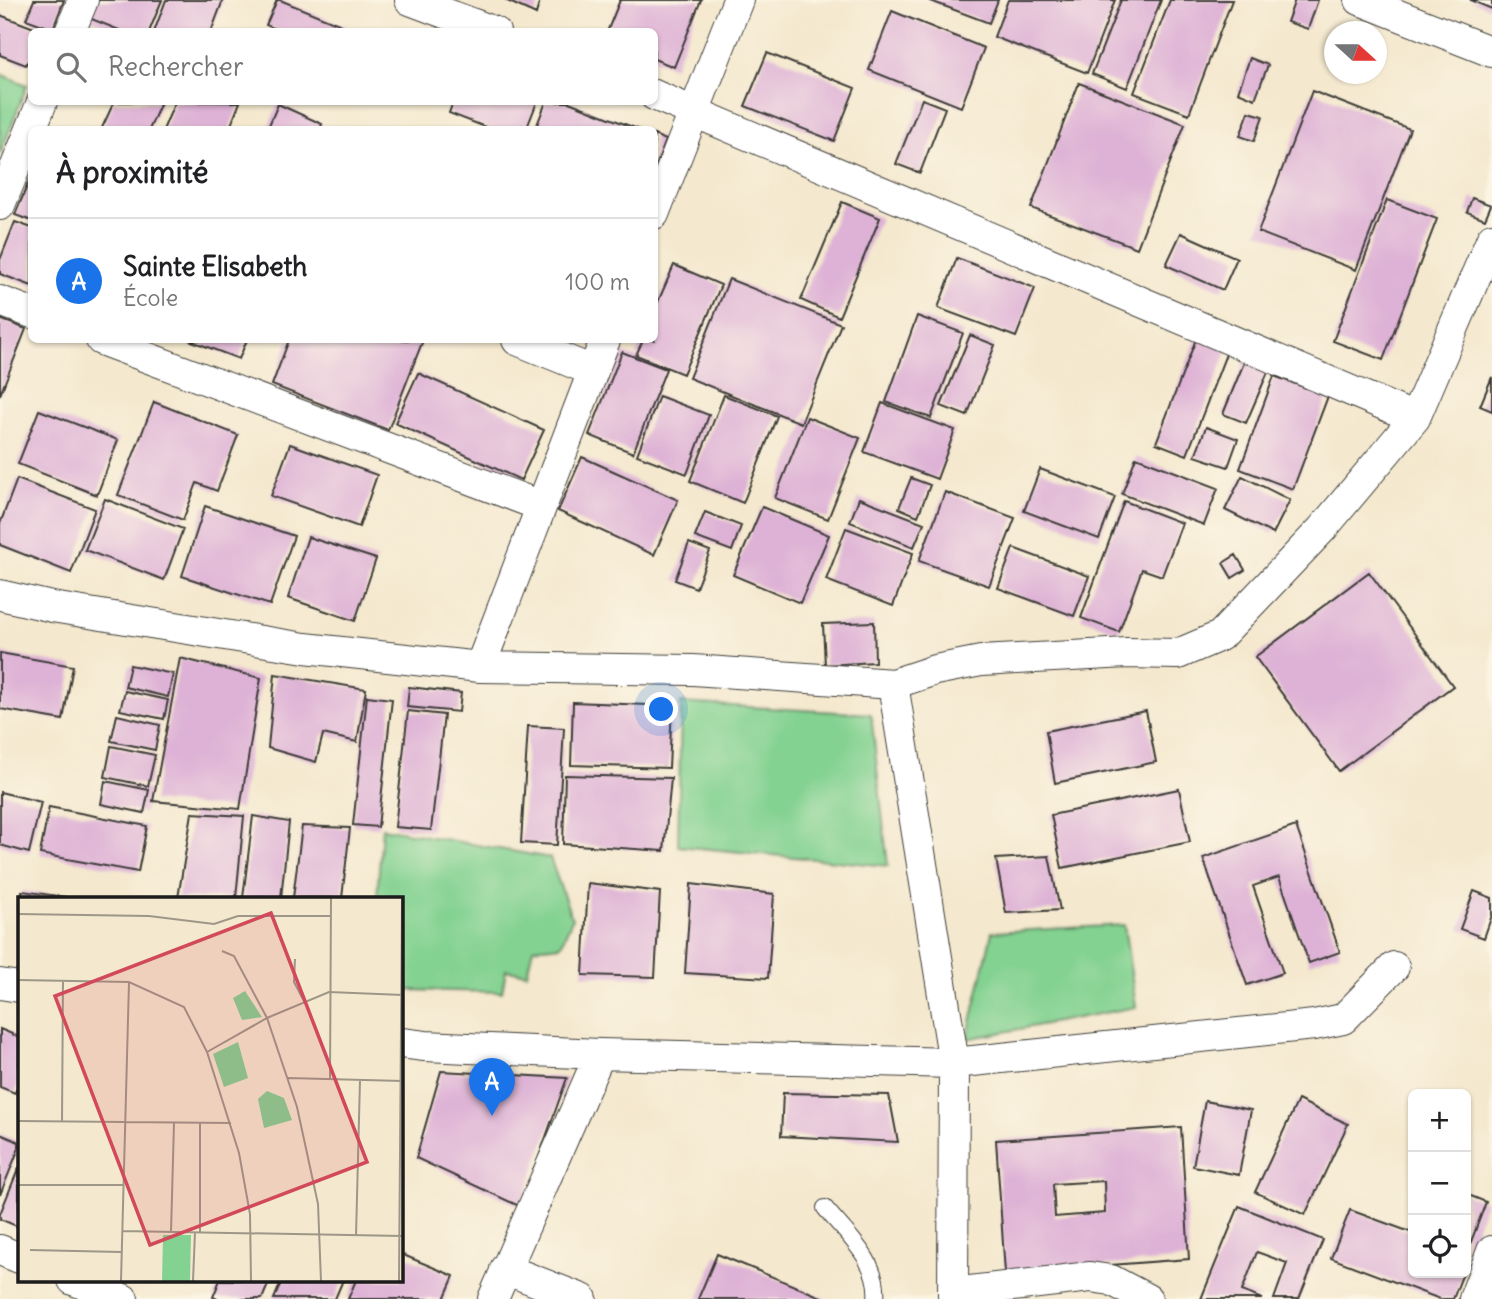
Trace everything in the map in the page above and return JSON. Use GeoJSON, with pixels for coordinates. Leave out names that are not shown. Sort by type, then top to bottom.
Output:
{"type":"FeatureCollection","features":[{"type":"Feature","properties":{"kind":"street"},"geometry":{"type":"LineString","coordinates":[[72,28],[83,0]]}},
{"type":"Feature","properties":{"kind":"street"},"geometry":{"type":"LineString","coordinates":[[410,0],[484,28]]}},
{"type":"Feature","properties":{"kind":"street"},"geometry":{"type":"LineString","coordinates":[[658,204],[738,0]]}},
{"type":"Feature","properties":{"kind":"street"},"geometry":{"type":"LineString","coordinates":[[1360,0],[1492,52]]}},
{"type":"Feature","properties":{"kind":"street"},"geometry":{"type":"LineString","coordinates":[[658,97],[1415,418]]}},
{"type":"Feature","properties":{"kind":"street"},"geometry":{"type":"LineString","coordinates":[[33,126],[41,105]]}},
{"type":"Feature","properties":{"kind":"street"},"geometry":{"type":"LineString","coordinates":[[0,205],[28,140]]}},
{"type":"Feature","properties":{"kind":"street"},"geometry":{"type":"LineString","coordinates":[[0,595],[52,607],[292,646],[480,667],[693,670],[893,684],[935,670],[981,661],[1127,653],[1178,654],[1220,636],[1322,529],[1415,418],[1492,238]]}},
{"type":"Feature","properties":{"kind":"street"},"geometry":{"type":"LineString","coordinates":[[0,301],[28,312]]}},
{"type":"Feature","properties":{"kind":"street"},"geometry":{"type":"LineString","coordinates":[[109,343],[541,506]]}},
{"type":"Feature","properties":{"kind":"street"},"geometry":{"type":"LineString","coordinates":[[524,343],[593,371]]}},
{"type":"Feature","properties":{"kind":"street"},"geometry":{"type":"LineString","coordinates":[[480,667],[605,343]]}},
{"type":"Feature","properties":{"kind":"street"},"geometry":{"type":"LineString","coordinates":[[893,684],[954,1063],[953,1296],[1090,1278],[1111,1280],[1147,1299]]}},
{"type":"Feature","properties":{"kind":"street"},"geometry":{"type":"LineString","coordinates":[[402,1042],[425,1046],[600,1054],[954,1063],[1314,1025],[1343,1019],[1394,967]]}},
{"type":"Feature","properties":{"kind":"street"},"geometry":{"type":"LineString","coordinates":[[0,984],[18,988]]}},
{"type":"Feature","properties":{"kind":"street"},"geometry":{"type":"LineString","coordinates":[[493,1299],[600,1054]]}},
{"type":"Feature","properties":{"kind":"street"},"geometry":{"type":"LineString","coordinates":[[0,1250],[18,1258]]}},
{"type":"Feature","properties":{"kind":"street"},"geometry":{"type":"LineString","coordinates":[[1474,1299],[1492,1251]]}},
{"type":"Feature","properties":{"kind":"street"},"geometry":{"type":"LineString","coordinates":[[505,1269],[582,1299]]}},
{"type":"Feature","properties":{"kind":"street"},"geometry":{"type":"LineString","coordinates":[[78,1282],[122,1299]]}},
{"type":"Feature","properties":{"kind":"lane"},"geometry":{"type":"LineString","coordinates":[[825,1209],[867,1259],[877,1285],[876,1299]]}},
{"type":"Feature","properties":{"kind":"green space"},"geometry":{"type":"Polygon","coordinates":[[[0,74],[27,85],[0,155],[0,74]]]}},
{"type":"Feature","properties":{"kind":"green space"},"geometry":{"type":"Polygon","coordinates":[[[681,703],[871,714],[888,866],[678,846],[681,703]]]}},
{"type":"Feature","properties":{"kind":"green space"},"geometry":{"type":"Polygon","coordinates":[[[382,828],[550,858],[572,919],[561,945],[533,948],[527,973],[506,970],[502,992],[402,990],[402,897],[377,897],[382,828]]]}},
{"type":"Feature","properties":{"kind":"green space"},"geometry":{"type":"Polygon","coordinates":[[[1124,925],[1136,1007],[967,1039],[992,932],[1124,925]]]}},
{"type":"Feature","properties":{"kind":"building"},"geometry":{"type":"Polygon","coordinates":[[[34,0],[64,0],[53,28],[26,19],[34,0]]]}},
{"type":"Feature","properties":{"kind":"building"},"geometry":{"type":"Polygon","coordinates":[[[96,0],[162,0],[151,28],[114,28],[89,18],[96,0]]]}},
{"type":"Feature","properties":{"kind":"building"},"geometry":{"type":"Polygon","coordinates":[[[166,0],[223,0],[212,28],[156,28],[166,0]]]}},
{"type":"Feature","properties":{"kind":"building"},"geometry":{"type":"Polygon","coordinates":[[[277,0],[280,0],[349,28],[273,28],[266,25],[277,0]]]}},
{"type":"Feature","properties":{"kind":"building"},"geometry":{"type":"Polygon","coordinates":[[[505,0],[540,0],[536,14],[505,0]]]}},
{"type":"Feature","properties":{"kind":"building"},"geometry":{"type":"Polygon","coordinates":[[[620,0],[701,0],[674,67],[658,61],[658,28],[609,28],[620,0]]]}},
{"type":"Feature","properties":{"kind":"building"},"geometry":{"type":"Polygon","coordinates":[[[928,0],[998,0],[989,23],[928,0]]]}},
{"type":"Feature","properties":{"kind":"building"},"geometry":{"type":"Polygon","coordinates":[[[1008,0],[1115,0],[1087,73],[994,37],[1008,0]]]}},
{"type":"Feature","properties":{"kind":"building"},"geometry":{"type":"Polygon","coordinates":[[[1121,0],[1161,0],[1127,88],[1092,74],[1121,0]]]}},
{"type":"Feature","properties":{"kind":"building"},"geometry":{"type":"Polygon","coordinates":[[[1170,0],[1232,0],[1189,114],[1134,93],[1170,0]]]}},
{"type":"Feature","properties":{"kind":"building"},"geometry":{"type":"Polygon","coordinates":[[[1295,0],[1318,0],[1308,29],[1287,22],[1295,0]]]}},
{"type":"Feature","properties":{"kind":"building"},"geometry":{"type":"Polygon","coordinates":[[[1470,0],[1492,0],[1492,9],[1470,0]]]}},
{"type":"Feature","properties":{"kind":"building"},"geometry":{"type":"Polygon","coordinates":[[[892,11],[984,48],[961,107],[869,70],[892,11]]]}},
{"type":"Feature","properties":{"kind":"building"},"geometry":{"type":"Polygon","coordinates":[[[0,15],[34,28],[28,28],[26,65],[0,55],[0,15]]]}},
{"type":"Feature","properties":{"kind":"building"},"geometry":{"type":"Polygon","coordinates":[[[767,53],[855,88],[834,141],[745,106],[767,53]]]}},
{"type":"Feature","properties":{"kind":"building"},"geometry":{"type":"Polygon","coordinates":[[[1250,58],[1268,65],[1255,99],[1238,92],[1250,58]]]}},
{"type":"Feature","properties":{"kind":"building"},"geometry":{"type":"Polygon","coordinates":[[[1079,83],[1185,124],[1137,248],[1031,208],[1079,83]]]}},
{"type":"Feature","properties":{"kind":"building"},"geometry":{"type":"Polygon","coordinates":[[[1312,91],[1410,129],[1356,270],[1258,232],[1312,91]]]}},
{"type":"Feature","properties":{"kind":"building"},"geometry":{"type":"Polygon","coordinates":[[[922,99],[945,108],[920,173],[896,164],[922,99]]]}},
{"type":"Feature","properties":{"kind":"building"},"geometry":{"type":"Polygon","coordinates":[[[113,105],[160,105],[151,126],[103,126],[113,105]]]}},
{"type":"Feature","properties":{"kind":"building"},"geometry":{"type":"Polygon","coordinates":[[[174,105],[239,105],[231,126],[165,126],[174,105]]]}},
{"type":"Feature","properties":{"kind":"building"},"geometry":{"type":"Polygon","coordinates":[[[278,105],[322,124],[321,126],[269,126],[278,105]]]}},
{"type":"Feature","properties":{"kind":"building"},"geometry":{"type":"Polygon","coordinates":[[[452,105],[536,105],[528,126],[483,126],[449,113],[452,105]]]}},
{"type":"Feature","properties":{"kind":"building"},"geometry":{"type":"Polygon","coordinates":[[[545,105],[577,105],[630,126],[537,126],[545,105]]]}},
{"type":"Feature","properties":{"kind":"building"},"geometry":{"type":"Polygon","coordinates":[[[1249,112],[1263,116],[1254,141],[1240,136],[1249,112]]]}},
{"type":"Feature","properties":{"kind":"building"},"geometry":{"type":"Polygon","coordinates":[[[658,137],[666,140],[658,161],[658,137]]]}},
{"type":"Feature","properties":{"kind":"building"},"geometry":{"type":"Polygon","coordinates":[[[28,184],[28,220],[15,215],[28,184]]]}},
{"type":"Feature","properties":{"kind":"building"},"geometry":{"type":"Polygon","coordinates":[[[1472,198],[1491,205],[1485,219],[1467,212],[1472,198]]]}},
{"type":"Feature","properties":{"kind":"building"},"geometry":{"type":"Polygon","coordinates":[[[1387,200],[1437,219],[1383,360],[1333,341],[1387,200]]]}},
{"type":"Feature","properties":{"kind":"building"},"geometry":{"type":"Polygon","coordinates":[[[842,202],[880,218],[839,317],[801,300],[842,202]]]}},
{"type":"Feature","properties":{"kind":"building"},"geometry":{"type":"Polygon","coordinates":[[[15,222],[28,227],[28,284],[0,274],[0,260],[15,222]]]}},
{"type":"Feature","properties":{"kind":"building"},"geometry":{"type":"Polygon","coordinates":[[[1181,233],[1237,258],[1223,290],[1166,265],[1181,233]]]}},
{"type":"Feature","properties":{"kind":"building"},"geometry":{"type":"Polygon","coordinates":[[[957,258],[1035,288],[1016,337],[938,308],[957,258]]]}},
{"type":"Feature","properties":{"kind":"building"},"geometry":{"type":"Polygon","coordinates":[[[674,265],[721,285],[683,374],[636,355],[642,343],[658,343],[658,302],[674,265]]]}},
{"type":"Feature","properties":{"kind":"building"},"geometry":{"type":"Polygon","coordinates":[[[729,279],[841,324],[801,423],[689,378],[729,279]]]}},
{"type":"Feature","properties":{"kind":"building"},"geometry":{"type":"Polygon","coordinates":[[[917,316],[963,333],[931,418],[886,402],[917,316]]]}},
{"type":"Feature","properties":{"kind":"building"},"geometry":{"type":"Polygon","coordinates":[[[0,319],[26,329],[0,395],[0,319]]]}},
{"type":"Feature","properties":{"kind":"building"},"geometry":{"type":"Polygon","coordinates":[[[1198,334],[1229,346],[1187,455],[1156,443],[1198,334]]]}},
{"type":"Feature","properties":{"kind":"building"},"geometry":{"type":"Polygon","coordinates":[[[970,335],[995,345],[967,416],[941,406],[970,335]]]}},
{"type":"Feature","properties":{"kind":"building"},"geometry":{"type":"Polygon","coordinates":[[[197,343],[246,343],[239,359],[197,343]]]}},
{"type":"Feature","properties":{"kind":"building"},"geometry":{"type":"Polygon","coordinates":[[[288,343],[422,343],[388,430],[272,385],[288,343]]]}},
{"type":"Feature","properties":{"kind":"building"},"geometry":{"type":"Polygon","coordinates":[[[622,352],[666,369],[633,453],[589,435],[622,352]]]}},
{"type":"Feature","properties":{"kind":"building"},"geometry":{"type":"Polygon","coordinates":[[[1247,355],[1271,365],[1246,423],[1223,414],[1247,355]]]}},
{"type":"Feature","properties":{"kind":"building"},"geometry":{"type":"Polygon","coordinates":[[[418,373],[544,430],[521,480],[395,423],[418,373]]]}},
{"type":"Feature","properties":{"kind":"building"},"geometry":{"type":"Polygon","coordinates":[[[1274,376],[1328,396],[1293,489],[1240,469],[1274,376]]]}},
{"type":"Feature","properties":{"kind":"building"},"geometry":{"type":"Polygon","coordinates":[[[1492,377],[1492,411],[1480,406],[1492,377]]]}},
{"type":"Feature","properties":{"kind":"building"},"geometry":{"type":"Polygon","coordinates":[[[724,395],[777,416],[743,503],[690,481],[724,395]]]}},
{"type":"Feature","properties":{"kind":"building"},"geometry":{"type":"Polygon","coordinates":[[[659,396],[709,415],[687,474],[637,455],[659,396]]]}},
{"type":"Feature","properties":{"kind":"building"},"geometry":{"type":"Polygon","coordinates":[[[154,402],[238,435],[217,491],[197,483],[183,520],[118,495],[154,402]]]}},
{"type":"Feature","properties":{"kind":"building"},"geometry":{"type":"Polygon","coordinates":[[[882,403],[955,430],[937,479],[864,452],[882,403]]]}},
{"type":"Feature","properties":{"kind":"building"},"geometry":{"type":"Polygon","coordinates":[[[39,410],[118,440],[97,495],[18,464],[39,410]]]}},
{"type":"Feature","properties":{"kind":"building"},"geometry":{"type":"Polygon","coordinates":[[[807,417],[860,438],[828,519],[775,498],[807,417]]]}},
{"type":"Feature","properties":{"kind":"building"},"geometry":{"type":"Polygon","coordinates":[[[1206,427],[1238,439],[1228,467],[1195,456],[1206,427]]]}},
{"type":"Feature","properties":{"kind":"building"},"geometry":{"type":"Polygon","coordinates":[[[290,444],[377,475],[359,527],[271,496],[290,444]]]}},
{"type":"Feature","properties":{"kind":"building"},"geometry":{"type":"Polygon","coordinates":[[[582,457],[678,500],[654,555],[558,511],[582,457]]]}},
{"type":"Feature","properties":{"kind":"building"},"geometry":{"type":"Polygon","coordinates":[[[1136,457],[1218,488],[1204,525],[1122,494],[1136,457]]]}},
{"type":"Feature","properties":{"kind":"building"},"geometry":{"type":"Polygon","coordinates":[[[1040,469],[1115,497],[1099,539],[1024,511],[1040,469]]]}},
{"type":"Feature","properties":{"kind":"building"},"geometry":{"type":"Polygon","coordinates":[[[1242,476],[1290,500],[1273,534],[1225,510],[1242,476]]]}},
{"type":"Feature","properties":{"kind":"building"},"geometry":{"type":"Polygon","coordinates":[[[911,478],[930,485],[918,516],[899,508],[911,478]]]}},
{"type":"Feature","properties":{"kind":"building"},"geometry":{"type":"Polygon","coordinates":[[[17,479],[95,509],[71,573],[0,545],[0,524],[17,479]]]}},
{"type":"Feature","properties":{"kind":"building"},"geometry":{"type":"Polygon","coordinates":[[[945,492],[1015,518],[989,586],[919,561],[945,492]]]}},
{"type":"Feature","properties":{"kind":"building"},"geometry":{"type":"Polygon","coordinates":[[[859,498],[924,523],[914,547],[850,522],[859,498]]]}},
{"type":"Feature","properties":{"kind":"building"},"geometry":{"type":"Polygon","coordinates":[[[105,499],[183,529],[164,580],[85,550],[105,499]]]}},
{"type":"Feature","properties":{"kind":"building"},"geometry":{"type":"Polygon","coordinates":[[[1124,501],[1182,523],[1162,576],[1142,569],[1119,632],[1081,618],[1124,501]]]}},
{"type":"Feature","properties":{"kind":"building"},"geometry":{"type":"Polygon","coordinates":[[[205,506],[294,536],[270,605],[182,576],[205,506]]]}},
{"type":"Feature","properties":{"kind":"building"},"geometry":{"type":"Polygon","coordinates":[[[762,507],[829,535],[800,603],[733,575],[762,507]]]}},
{"type":"Feature","properties":{"kind":"building"},"geometry":{"type":"Polygon","coordinates":[[[705,512],[741,526],[732,551],[695,537],[705,512]]]}},
{"type":"Feature","properties":{"kind":"building"},"geometry":{"type":"Polygon","coordinates":[[[846,528],[913,553],[893,606],[826,580],[846,528]]]}},
{"type":"Feature","properties":{"kind":"building"},"geometry":{"type":"Polygon","coordinates":[[[308,537],[376,559],[355,621],[288,598],[308,537]]]}},
{"type":"Feature","properties":{"kind":"building"},"geometry":{"type":"Polygon","coordinates":[[[689,543],[710,551],[696,588],[675,580],[689,543]]]}},
{"type":"Feature","properties":{"kind":"building"},"geometry":{"type":"Polygon","coordinates":[[[1013,548],[1089,576],[1074,616],[998,588],[1013,548]]]}},
{"type":"Feature","properties":{"kind":"building"},"geometry":{"type":"Polygon","coordinates":[[[1236,555],[1245,570],[1232,578],[1223,563],[1236,555]]]}},
{"type":"Feature","properties":{"kind":"building"},"geometry":{"type":"Polygon","coordinates":[[[1369,572],[1453,686],[1339,771],[1255,657],[1369,572]]]}},
{"type":"Feature","properties":{"kind":"building"},"geometry":{"type":"Polygon","coordinates":[[[874,622],[875,662],[825,665],[823,624],[874,622]]]}},
{"type":"Feature","properties":{"kind":"building"},"geometry":{"type":"Polygon","coordinates":[[[0,653],[73,666],[63,720],[0,709],[0,653]]]}},
{"type":"Feature","properties":{"kind":"building"},"geometry":{"type":"Polygon","coordinates":[[[180,658],[261,678],[240,809],[153,801],[180,658]]]}},
{"type":"Feature","properties":{"kind":"building"},"geometry":{"type":"Polygon","coordinates":[[[130,665],[173,674],[168,697],[125,687],[130,665]]]}},
{"type":"Feature","properties":{"kind":"building"},"geometry":{"type":"Polygon","coordinates":[[[275,674],[366,689],[357,742],[323,734],[316,762],[268,748],[275,674]]]}},
{"type":"Feature","properties":{"kind":"building"},"geometry":{"type":"Polygon","coordinates":[[[409,687],[461,693],[459,712],[407,707],[409,687]]]}},
{"type":"Feature","properties":{"kind":"building"},"geometry":{"type":"Polygon","coordinates":[[[125,691],[168,700],[164,719],[120,710],[125,691]]]}},
{"type":"Feature","properties":{"kind":"building"},"geometry":{"type":"Polygon","coordinates":[[[367,696],[392,699],[378,827],[353,825],[367,696]]]}},
{"type":"Feature","properties":{"kind":"building"},"geometry":{"type":"Polygon","coordinates":[[[573,702],[672,706],[669,768],[571,765],[573,702]]]}},
{"type":"Feature","properties":{"kind":"building"},"geometry":{"type":"Polygon","coordinates":[[[408,711],[444,715],[431,830],[395,827],[408,711]]]}},
{"type":"Feature","properties":{"kind":"building"},"geometry":{"type":"Polygon","coordinates":[[[1146,711],[1156,762],[1055,783],[1046,731],[1146,711]]]}},
{"type":"Feature","properties":{"kind":"building"},"geometry":{"type":"Polygon","coordinates":[[[117,715],[160,725],[155,750],[111,741],[117,715]]]}},
{"type":"Feature","properties":{"kind":"building"},"geometry":{"type":"Polygon","coordinates":[[[528,726],[564,728],[557,845],[521,843],[528,726]]]}},
{"type":"Feature","properties":{"kind":"building"},"geometry":{"type":"Polygon","coordinates":[[[111,746],[155,755],[148,786],[105,777],[111,746]]]}},
{"type":"Feature","properties":{"kind":"building"},"geometry":{"type":"Polygon","coordinates":[[[565,775],[671,778],[664,851],[563,844],[565,775]]]}},
{"type":"Feature","properties":{"kind":"building"},"geometry":{"type":"Polygon","coordinates":[[[105,781],[149,790],[144,813],[101,804],[105,781]]]}},
{"type":"Feature","properties":{"kind":"building"},"geometry":{"type":"Polygon","coordinates":[[[1179,789],[1190,842],[1062,868],[1051,815],[1179,789]]]}},
{"type":"Feature","properties":{"kind":"building"},"geometry":{"type":"Polygon","coordinates":[[[0,792],[41,802],[29,853],[0,845],[0,792]]]}},
{"type":"Feature","properties":{"kind":"building"},"geometry":{"type":"Polygon","coordinates":[[[49,807],[147,826],[138,872],[40,854],[49,807]]]}},
{"type":"Feature","properties":{"kind":"building"},"geometry":{"type":"Polygon","coordinates":[[[192,813],[244,816],[236,897],[178,897],[192,813]]]}},
{"type":"Feature","properties":{"kind":"building"},"geometry":{"type":"Polygon","coordinates":[[[253,816],[289,822],[281,897],[243,897],[253,816]]]}},
{"type":"Feature","properties":{"kind":"building"},"geometry":{"type":"Polygon","coordinates":[[[302,826],[350,828],[342,897],[293,897],[302,826]]]}},
{"type":"Feature","properties":{"kind":"building"},"geometry":{"type":"Polygon","coordinates":[[[1296,826],[1340,952],[1309,963],[1279,877],[1253,886],[1283,973],[1247,985],[1203,858],[1296,826]]]}},
{"type":"Feature","properties":{"kind":"building"},"geometry":{"type":"Polygon","coordinates":[[[1049,856],[1060,910],[1006,913],[996,859],[1049,856]]]}},
{"type":"Feature","properties":{"kind":"building"},"geometry":{"type":"Polygon","coordinates":[[[588,883],[660,892],[655,977],[583,975],[588,883]]]}},
{"type":"Feature","properties":{"kind":"building"},"geometry":{"type":"Polygon","coordinates":[[[691,884],[774,894],[768,978],[685,973],[691,884]]]}},
{"type":"Feature","properties":{"kind":"building"},"geometry":{"type":"Polygon","coordinates":[[[22,891],[66,897],[21,897],[22,891]]]}},
{"type":"Feature","properties":{"kind":"building"},"geometry":{"type":"Polygon","coordinates":[[[1474,891],[1492,898],[1492,915],[1484,938],[1460,929],[1474,891]]]}},
{"type":"Feature","properties":{"kind":"building"},"geometry":{"type":"Polygon","coordinates":[[[0,1029],[18,1037],[18,1086],[15,1093],[0,1087],[0,1029]]]}},
{"type":"Feature","properties":{"kind":"building"},"geometry":{"type":"Polygon","coordinates":[[[441,1071],[567,1078],[521,1207],[416,1158],[441,1071]]]}},
{"type":"Feature","properties":{"kind":"building"},"geometry":{"type":"Polygon","coordinates":[[[783,1093],[889,1095],[898,1142],[781,1136],[783,1093]]]}},
{"type":"Feature","properties":{"kind":"building"},"geometry":{"type":"Polygon","coordinates":[[[1298,1100],[1348,1124],[1305,1215],[1255,1192],[1298,1100]]]}},
{"type":"Feature","properties":{"kind":"building"},"geometry":{"type":"Polygon","coordinates":[[[1205,1101],[1251,1110],[1239,1175],[1193,1166],[1205,1101]]]}},
{"type":"Feature","properties":{"kind":"building"},"geometry":{"type":"Polygon","coordinates":[[[1181,1127],[1189,1259],[1005,1273],[996,1140],[1181,1127]],[[1104,1181],[1053,1184],[1055,1217],[1105,1213],[1104,1181]]]}},
{"type":"Feature","properties":{"kind":"building"},"geometry":{"type":"Polygon","coordinates":[[[0,1134],[18,1142],[18,1150],[0,1195],[0,1134]]]}},
{"type":"Feature","properties":{"kind":"building"},"geometry":{"type":"Polygon","coordinates":[[[18,1169],[18,1227],[0,1219],[18,1169]]]}},
{"type":"Feature","properties":{"kind":"building"},"geometry":{"type":"Polygon","coordinates":[[[1471,1196],[1486,1202],[1471,1242],[1471,1196]]]}},
{"type":"Feature","properties":{"kind":"building"},"geometry":{"type":"Polygon","coordinates":[[[1239,1206],[1323,1240],[1299,1299],[1274,1299],[1287,1263],[1257,1252],[1242,1291],[1262,1299],[1201,1299],[1239,1206]]]}},
{"type":"Feature","properties":{"kind":"building"},"geometry":{"type":"Polygon","coordinates":[[[1350,1210],[1408,1231],[1408,1278],[1461,1278],[1453,1299],[1440,1299],[1331,1258],[1350,1210]]]}},
{"type":"Feature","properties":{"kind":"building"},"geometry":{"type":"Polygon","coordinates":[[[402,1254],[454,1276],[444,1299],[348,1299],[355,1282],[402,1282],[402,1254]]]}},
{"type":"Feature","properties":{"kind":"building"},"geometry":{"type":"Polygon","coordinates":[[[717,1254],[826,1299],[698,1299],[717,1254]]]}},
{"type":"Feature","properties":{"kind":"building"},"geometry":{"type":"Polygon","coordinates":[[[219,1282],[269,1282],[262,1299],[213,1297],[219,1282]]]}},
{"type":"Feature","properties":{"kind":"building"},"geometry":{"type":"Polygon","coordinates":[[[281,1282],[342,1282],[335,1299],[274,1299],[281,1282]]]}},
{"type":"Feature","properties":{"kind":"place","name":"Sainte Elisabeth"},"geometry":{"type":"Point","coordinates":[492,1116]}}]}
